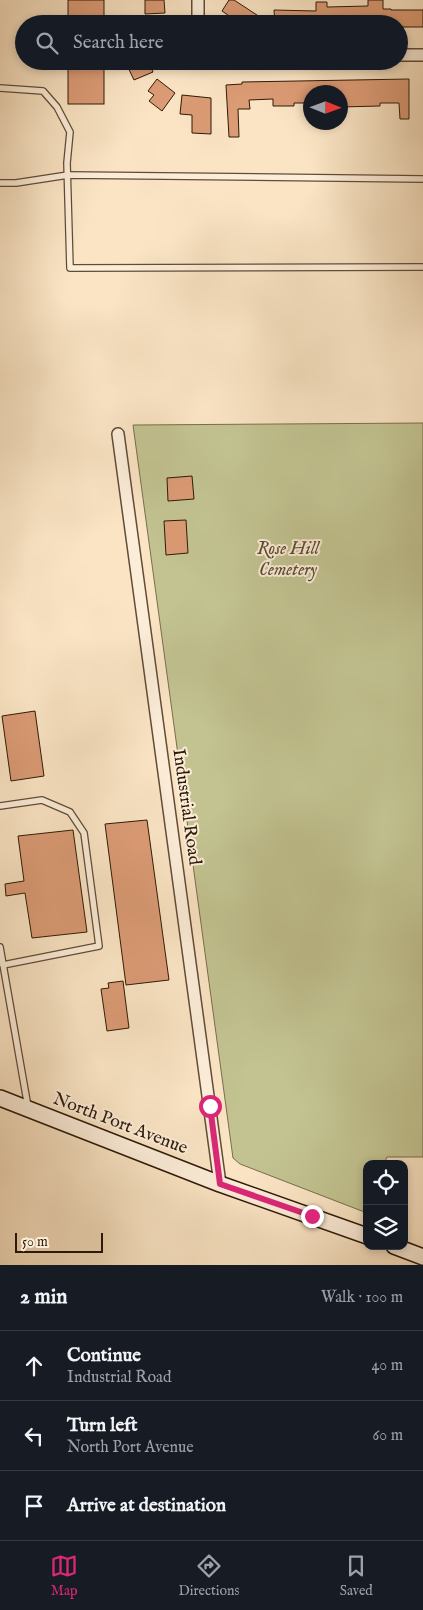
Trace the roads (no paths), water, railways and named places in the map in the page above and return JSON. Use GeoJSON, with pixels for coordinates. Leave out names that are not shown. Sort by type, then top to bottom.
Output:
{"type":"FeatureCollection","features":[{"type":"Feature","properties":{"kind":"main road","name":"North Port Avenue"},"geometry":{"type":"LineString","coordinates":[[0,1098],[220,1184],[363,1235]]}},
{"type":"Feature","properties":{"kind":"main road"},"geometry":{"type":"LineString","coordinates":[[405,1250],[423,1257]]}},
{"type":"Feature","properties":{"kind":"street"},"geometry":{"type":"LineString","coordinates":[[198,0],[198,15]]}},
{"type":"Feature","properties":{"kind":"street"},"geometry":{"type":"LineString","coordinates":[[408,55],[423,55]]}},
{"type":"Feature","properties":{"kind":"street","name":"Industrial Road"},"geometry":{"type":"LineString","coordinates":[[118,434],[220,1184]]}},
{"type":"Feature","properties":{"kind":"lane"},"geometry":{"type":"LineString","coordinates":[[0,88],[43,91],[58,107],[70,132],[68,175],[70,268],[423,268]]}},
{"type":"Feature","properties":{"kind":"lane"},"geometry":{"type":"LineString","coordinates":[[0,183],[16,183],[68,175],[423,179]]}},
{"type":"Feature","properties":{"kind":"lane"},"geometry":{"type":"LineString","coordinates":[[0,806],[42,800],[70,812],[84,833],[99,946],[3,965]]}},
{"type":"Feature","properties":{"kind":"lane"},"geometry":{"type":"LineString","coordinates":[[0,947],[28,1109]]}},
{"type":"Feature","properties":{"kind":"park label","name":"Rose Hill Cemetery"},"geometry":{"type":"Point","coordinates":[288,559]}}]}
